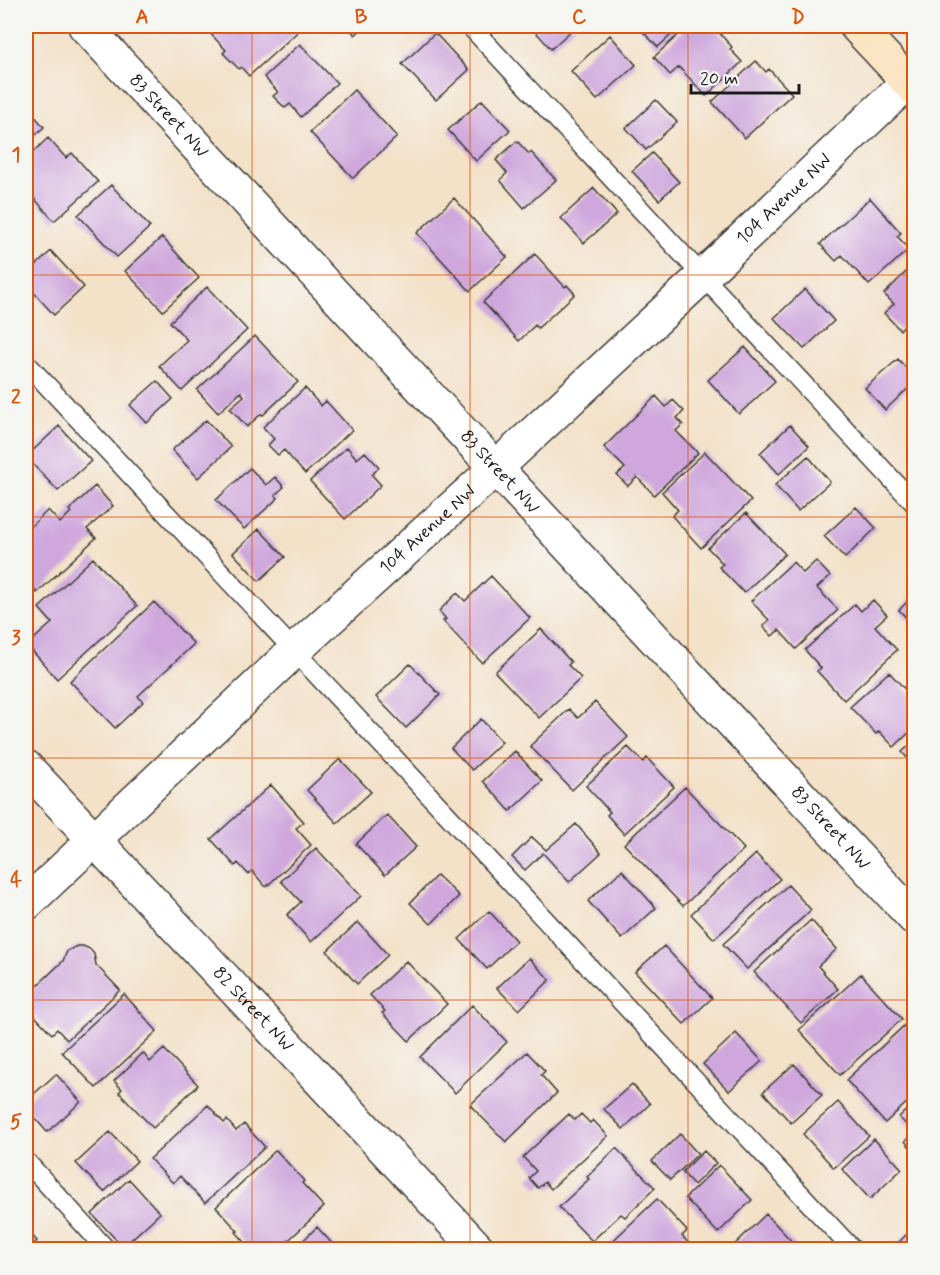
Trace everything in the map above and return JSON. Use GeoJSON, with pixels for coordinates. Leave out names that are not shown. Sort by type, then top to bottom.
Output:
{"type":"FeatureCollection","features":[{"type":"Feature","properties":{"kind":"main road"},"geometry":{"type":"LineString","coordinates":[[856,26],[911,85]]}},
{"type":"Feature","properties":{"kind":"street","name":"83 Street NW"},"geometry":{"type":"LineString","coordinates":[[85,26],[915,918]]}},
{"type":"Feature","properties":{"kind":"street","name":"104 Avenue NW"},"geometry":{"type":"LineString","coordinates":[[26,904],[294,651],[911,85]]}},
{"type":"Feature","properties":{"kind":"street","name":"82 Street NW"},"geometry":{"type":"LineString","coordinates":[[26,767],[479,1250]]}},
{"type":"Feature","properties":{"kind":"lane"},"geometry":{"type":"LineString","coordinates":[[470,26],[915,503]]}},
{"type":"Feature","properties":{"kind":"lane"},"geometry":{"type":"LineString","coordinates":[[26,363],[853,1250]]}},
{"type":"Feature","properties":{"kind":"lane"},"geometry":{"type":"LineString","coordinates":[[26,1161],[107,1250]]}},
{"type":"Feature","properties":{"kind":"building"},"geometry":{"type":"Polygon","coordinates":[[[209,26],[304,26],[249,76],[223,53],[226,50],[206,29],[209,26]]]}},
{"type":"Feature","properties":{"kind":"building"},"geometry":{"type":"Polygon","coordinates":[[[347,26],[365,26],[355,35],[347,26]]]}},
{"type":"Feature","properties":{"kind":"building"},"geometry":{"type":"Polygon","coordinates":[[[540,26],[576,26],[551,49],[534,30],[540,26]]]}},
{"type":"Feature","properties":{"kind":"building"},"geometry":{"type":"Polygon","coordinates":[[[637,26],[681,26],[658,47],[637,26]]]}},
{"type":"Feature","properties":{"kind":"building"},"geometry":{"type":"Polygon","coordinates":[[[691,26],[713,26],[742,62],[706,96],[679,67],[670,75],[654,57],[687,27],[688,29],[691,26]]]}},
{"type":"Feature","properties":{"kind":"building"},"geometry":{"type":"Polygon","coordinates":[[[435,33],[469,70],[436,100],[402,64],[435,33]]]}},
{"type":"Feature","properties":{"kind":"building"},"geometry":{"type":"Polygon","coordinates":[[[610,35],[636,65],[597,100],[571,71],[610,35]]]}},
{"type":"Feature","properties":{"kind":"building"},"geometry":{"type":"Polygon","coordinates":[[[300,44],[337,83],[301,117],[290,104],[285,108],[273,96],[278,92],[264,77],[300,44]]]}},
{"type":"Feature","properties":{"kind":"building"},"geometry":{"type":"Polygon","coordinates":[[[756,61],[766,72],[769,69],[792,94],[745,138],[712,102],[756,61]]]}},
{"type":"Feature","properties":{"kind":"building"},"geometry":{"type":"Polygon","coordinates":[[[354,90],[397,137],[353,178],[310,132],[354,90]]]}},
{"type":"Feature","properties":{"kind":"building"},"geometry":{"type":"Polygon","coordinates":[[[482,100],[510,130],[476,161],[448,130],[482,100]]]}},
{"type":"Feature","properties":{"kind":"building"},"geometry":{"type":"Polygon","coordinates":[[[656,100],[677,122],[646,150],[626,128],[656,100]]]}},
{"type":"Feature","properties":{"kind":"building"},"geometry":{"type":"Polygon","coordinates":[[[26,101],[34,110],[32,113],[44,127],[26,144],[26,101]]]}},
{"type":"Feature","properties":{"kind":"building"},"geometry":{"type":"Polygon","coordinates":[[[48,138],[66,158],[72,153],[98,182],[54,221],[26,189],[26,159],[48,138]]]}},
{"type":"Feature","properties":{"kind":"building"},"geometry":{"type":"Polygon","coordinates":[[[517,141],[529,154],[531,152],[556,180],[524,208],[500,180],[507,173],[496,160],[517,141]]]}},
{"type":"Feature","properties":{"kind":"building"},"geometry":{"type":"Polygon","coordinates":[[[652,153],[679,182],[659,200],[632,171],[652,153]]]}},
{"type":"Feature","properties":{"kind":"building"},"geometry":{"type":"Polygon","coordinates":[[[111,185],[150,227],[117,257],[78,215],[111,185]]]}},
{"type":"Feature","properties":{"kind":"building"},"geometry":{"type":"Polygon","coordinates":[[[594,188],[617,214],[584,243],[561,218],[594,188]]]}},
{"type":"Feature","properties":{"kind":"building"},"geometry":{"type":"Polygon","coordinates":[[[454,198],[507,257],[470,291],[417,233],[454,198]]]}},
{"type":"Feature","properties":{"kind":"building"},"geometry":{"type":"Polygon","coordinates":[[[870,198],[901,233],[897,236],[909,249],[869,285],[842,255],[836,261],[820,244],[870,198]]]}},
{"type":"Feature","properties":{"kind":"building"},"geometry":{"type":"Polygon","coordinates":[[[162,237],[199,278],[163,311],[125,271],[162,237]]]}},
{"type":"Feature","properties":{"kind":"building"},"geometry":{"type":"Polygon","coordinates":[[[51,251],[84,287],[54,315],[26,284],[26,275],[51,251]]]}},
{"type":"Feature","properties":{"kind":"building"},"geometry":{"type":"Polygon","coordinates":[[[535,254],[565,287],[567,285],[575,294],[538,328],[535,325],[519,341],[483,302],[535,254]]]}},
{"type":"Feature","properties":{"kind":"building"},"geometry":{"type":"Polygon","coordinates":[[[914,264],[914,325],[909,320],[900,330],[884,313],[894,304],[884,294],[914,264]]]}},
{"type":"Feature","properties":{"kind":"building"},"geometry":{"type":"Polygon","coordinates":[[[207,287],[247,330],[182,391],[159,366],[187,340],[170,322],[207,287]]]}},
{"type":"Feature","properties":{"kind":"building"},"geometry":{"type":"Polygon","coordinates":[[[805,289],[834,321],[804,349],[774,318],[805,289]]]}},
{"type":"Feature","properties":{"kind":"building"},"geometry":{"type":"Polygon","coordinates":[[[255,336],[298,382],[247,427],[230,408],[244,396],[241,392],[218,413],[197,390],[255,336]]]}},
{"type":"Feature","properties":{"kind":"building"},"geometry":{"type":"Polygon","coordinates":[[[745,347],[775,381],[739,414],[708,380],[745,347]]]}},
{"type":"Feature","properties":{"kind":"building"},"geometry":{"type":"Polygon","coordinates":[[[898,359],[914,377],[914,383],[885,410],[865,388],[898,359]]]}},
{"type":"Feature","properties":{"kind":"building"},"geometry":{"type":"Polygon","coordinates":[[[157,381],[173,399],[147,423],[130,405],[157,381]]]}},
{"type":"Feature","properties":{"kind":"building"},"geometry":{"type":"Polygon","coordinates":[[[305,388],[321,406],[326,401],[352,430],[305,474],[284,450],[278,455],[268,445],[274,439],[263,427],[305,388]]]}},
{"type":"Feature","properties":{"kind":"building"},"geometry":{"type":"Polygon","coordinates":[[[656,396],[666,407],[673,400],[684,411],[677,418],[683,424],[676,431],[698,453],[654,495],[637,477],[628,486],[617,475],[625,468],[604,447],[656,396]]]}},
{"type":"Feature","properties":{"kind":"building"},"geometry":{"type":"Polygon","coordinates":[[[206,420],[231,447],[198,478],[172,450],[206,420]]]}},
{"type":"Feature","properties":{"kind":"building"},"geometry":{"type":"Polygon","coordinates":[[[790,425],[809,446],[779,474],[760,453],[790,425]]]}},
{"type":"Feature","properties":{"kind":"building"},"geometry":{"type":"Polygon","coordinates":[[[59,426],[91,461],[58,491],[26,457],[59,426]]]}},
{"type":"Feature","properties":{"kind":"building"},"geometry":{"type":"Polygon","coordinates":[[[347,447],[357,459],[365,452],[379,467],[372,475],[381,485],[345,519],[310,481],[347,447]]]}},
{"type":"Feature","properties":{"kind":"building"},"geometry":{"type":"Polygon","coordinates":[[[705,452],[751,501],[701,548],[672,516],[678,510],[662,492],[705,452]]]}},
{"type":"Feature","properties":{"kind":"building"},"geometry":{"type":"Polygon","coordinates":[[[808,456],[830,482],[798,511],[775,485],[808,456]]]}},
{"type":"Feature","properties":{"kind":"building"},"geometry":{"type":"Polygon","coordinates":[[[250,468],[266,485],[275,477],[284,487],[275,495],[278,498],[244,529],[216,500],[250,468]]]}},
{"type":"Feature","properties":{"kind":"building"},"geometry":{"type":"Polygon","coordinates":[[[95,486],[113,506],[87,529],[96,538],[37,593],[26,580],[26,531],[48,510],[60,523],[71,512],[69,510],[95,486]]]}},
{"type":"Feature","properties":{"kind":"building"},"geometry":{"type":"Polygon","coordinates":[[[856,507],[876,528],[845,558],[824,536],[856,507]]]}},
{"type":"Feature","properties":{"kind":"building"},"geometry":{"type":"Polygon","coordinates":[[[746,513],[785,554],[744,593],[719,567],[723,564],[708,548],[746,513]]]}},
{"type":"Feature","properties":{"kind":"building"},"geometry":{"type":"Polygon","coordinates":[[[259,529],[285,557],[259,581],[233,553],[259,529]]]}},
{"type":"Feature","properties":{"kind":"building"},"geometry":{"type":"Polygon","coordinates":[[[93,558],[137,606],[57,679],[27,645],[52,623],[39,608],[93,558]]]}},
{"type":"Feature","properties":{"kind":"building"},"geometry":{"type":"Polygon","coordinates":[[[816,561],[830,576],[817,588],[838,610],[796,649],[779,630],[772,636],[763,626],[769,620],[751,601],[793,562],[803,573],[816,561]]]}},
{"type":"Feature","properties":{"kind":"building"},"geometry":{"type":"Polygon","coordinates":[[[491,576],[530,618],[482,663],[443,621],[446,619],[439,611],[457,593],[465,601],[491,576]]]}},
{"type":"Feature","properties":{"kind":"building"},"geometry":{"type":"Polygon","coordinates":[[[914,595],[914,626],[899,610],[914,595]]]}},
{"type":"Feature","properties":{"kind":"building"},"geometry":{"type":"Polygon","coordinates":[[[873,600],[887,615],[875,626],[897,650],[844,700],[817,671],[821,668],[805,650],[855,604],[861,611],[873,600]]]}},
{"type":"Feature","properties":{"kind":"building"},"geometry":{"type":"Polygon","coordinates":[[[154,602],[194,644],[138,696],[143,702],[115,728],[70,681],[154,602]]]}},
{"type":"Feature","properties":{"kind":"building"},"geometry":{"type":"Polygon","coordinates":[[[541,629],[571,662],[568,665],[581,678],[539,718],[495,672],[541,629]]]}},
{"type":"Feature","properties":{"kind":"building"},"geometry":{"type":"Polygon","coordinates":[[[410,664],[440,695],[406,728],[376,697],[410,664]]]}},
{"type":"Feature","properties":{"kind":"building"},"geometry":{"type":"Polygon","coordinates":[[[889,672],[914,699],[914,728],[894,747],[879,731],[876,734],[850,707],[889,672]]]}},
{"type":"Feature","properties":{"kind":"building"},"geometry":{"type":"Polygon","coordinates":[[[595,702],[628,737],[572,790],[530,746],[569,709],[578,718],[595,702]]]}},
{"type":"Feature","properties":{"kind":"building"},"geometry":{"type":"Polygon","coordinates":[[[481,719],[502,742],[472,770],[451,748],[481,719]]]}},
{"type":"Feature","properties":{"kind":"building"},"geometry":{"type":"Polygon","coordinates":[[[914,741],[914,772],[908,765],[911,762],[902,752],[914,741]]]}},
{"type":"Feature","properties":{"kind":"building"},"geometry":{"type":"Polygon","coordinates":[[[628,747],[643,762],[647,758],[674,787],[624,834],[607,815],[610,812],[586,786],[628,747]]]}},
{"type":"Feature","properties":{"kind":"building"},"geometry":{"type":"Polygon","coordinates":[[[515,751],[542,781],[510,811],[483,781],[515,751]]]}},
{"type":"Feature","properties":{"kind":"building"},"geometry":{"type":"Polygon","coordinates":[[[340,759],[371,792],[337,823],[307,790],[340,759]]]}},
{"type":"Feature","properties":{"kind":"building"},"geometry":{"type":"Polygon","coordinates":[[[271,785],[304,822],[296,828],[311,845],[266,887],[252,871],[248,874],[238,863],[235,866],[211,839],[271,785]]]}},
{"type":"Feature","properties":{"kind":"building"},"geometry":{"type":"Polygon","coordinates":[[[685,787],[744,849],[683,906],[624,844],[685,787]]]}},
{"type":"Feature","properties":{"kind":"building"},"geometry":{"type":"Polygon","coordinates":[[[387,815],[416,847],[385,875],[356,844],[387,815]]]}},
{"type":"Feature","properties":{"kind":"building"},"geometry":{"type":"Polygon","coordinates":[[[576,824],[601,853],[569,882],[543,853],[525,870],[512,857],[532,837],[546,850],[576,824]]]}},
{"type":"Feature","properties":{"kind":"building"},"geometry":{"type":"Polygon","coordinates":[[[316,848],[361,896],[311,942],[287,915],[301,902],[281,881],[316,848]]]}},
{"type":"Feature","properties":{"kind":"building"},"geometry":{"type":"Polygon","coordinates":[[[756,854],[780,879],[714,939],[691,914],[756,854]]]}},
{"type":"Feature","properties":{"kind":"building"},"geometry":{"type":"Polygon","coordinates":[[[622,870],[656,908],[622,939],[588,901],[622,870]]]}},
{"type":"Feature","properties":{"kind":"building"},"geometry":{"type":"Polygon","coordinates":[[[437,875],[459,896],[431,924],[410,903],[437,875]]]}},
{"type":"Feature","properties":{"kind":"building"},"geometry":{"type":"Polygon","coordinates":[[[788,885],[811,910],[747,969],[723,944],[788,885]]]}},
{"type":"Feature","properties":{"kind":"building"},"geometry":{"type":"Polygon","coordinates":[[[489,911],[516,941],[487,969],[459,939],[489,911]]]}},
{"type":"Feature","properties":{"kind":"building"},"geometry":{"type":"Polygon","coordinates":[[[811,920],[837,949],[818,966],[838,989],[801,1023],[754,972],[811,920]]]}},
{"type":"Feature","properties":{"kind":"building"},"geometry":{"type":"Polygon","coordinates":[[[358,922],[388,955],[357,984],[327,951],[358,922]]]}},
{"type":"Feature","properties":{"kind":"building"},"geometry":{"type":"Polygon","coordinates":[[[77,946],[90,949],[94,954],[96,965],[120,990],[67,1040],[57,1029],[52,1034],[30,1011],[35,1006],[26,996],[63,961],[67,951],[77,946]]]}},
{"type":"Feature","properties":{"kind":"building"},"geometry":{"type":"Polygon","coordinates":[[[664,946],[712,998],[684,1024],[635,972],[664,946]]]}},
{"type":"Feature","properties":{"kind":"building"},"geometry":{"type":"Polygon","coordinates":[[[529,958],[550,980],[519,1010],[497,988],[529,958]]]}},
{"type":"Feature","properties":{"kind":"building"},"geometry":{"type":"Polygon","coordinates":[[[406,961],[447,1004],[409,1041],[382,1013],[385,1011],[370,995],[406,961]]]}},
{"type":"Feature","properties":{"kind":"building"},"geometry":{"type":"Polygon","coordinates":[[[861,974],[902,1019],[840,1075],[799,1030],[861,974]]]}},
{"type":"Feature","properties":{"kind":"building"},"geometry":{"type":"Polygon","coordinates":[[[124,994],[157,1031],[96,1088],[62,1052],[124,994]]]}},
{"type":"Feature","properties":{"kind":"building"},"geometry":{"type":"Polygon","coordinates":[[[472,1005],[507,1042],[455,1093],[420,1057],[472,1005]]]}},
{"type":"Feature","properties":{"kind":"building"},"geometry":{"type":"Polygon","coordinates":[[[909,1021],[914,1028],[914,1096],[885,1123],[846,1080],[909,1021]]]}},
{"type":"Feature","properties":{"kind":"building"},"geometry":{"type":"Polygon","coordinates":[[[736,1033],[762,1061],[729,1091],[703,1064],[736,1033]]]}},
{"type":"Feature","properties":{"kind":"building"},"geometry":{"type":"Polygon","coordinates":[[[164,1049],[198,1085],[153,1128],[119,1092],[122,1089],[114,1081],[143,1053],[150,1062],[164,1049]]]}},
{"type":"Feature","properties":{"kind":"building"},"geometry":{"type":"Polygon","coordinates":[[[527,1052],[545,1071],[541,1075],[557,1093],[506,1142],[470,1105],[527,1052]]]}},
{"type":"Feature","properties":{"kind":"building"},"geometry":{"type":"Polygon","coordinates":[[[794,1064],[822,1095],[791,1123],[763,1092],[794,1064]]]}},
{"type":"Feature","properties":{"kind":"building"},"geometry":{"type":"Polygon","coordinates":[[[56,1074],[81,1102],[47,1132],[26,1108],[26,1101],[56,1074]]]}},
{"type":"Feature","properties":{"kind":"building"},"geometry":{"type":"Polygon","coordinates":[[[632,1084],[650,1104],[623,1129],[604,1109],[632,1084]]]}},
{"type":"Feature","properties":{"kind":"building"},"geometry":{"type":"Polygon","coordinates":[[[838,1102],[869,1136],[834,1168],[803,1134],[838,1102]]]}},
{"type":"Feature","properties":{"kind":"building"},"geometry":{"type":"Polygon","coordinates":[[[914,1103],[914,1133],[899,1117],[914,1103]]]}},
{"type":"Feature","properties":{"kind":"building"},"geometry":{"type":"Polygon","coordinates":[[[208,1105],[224,1123],[227,1120],[236,1131],[244,1124],[265,1147],[205,1203],[180,1176],[173,1183],[150,1159],[208,1105]]]}},
{"type":"Feature","properties":{"kind":"building"},"geometry":{"type":"Polygon","coordinates":[[[569,1114],[575,1120],[581,1114],[590,1123],[593,1120],[608,1136],[551,1189],[545,1182],[538,1188],[529,1178],[536,1171],[523,1157],[569,1114]]]}},
{"type":"Feature","properties":{"kind":"building"},"geometry":{"type":"Polygon","coordinates":[[[110,1132],[137,1161],[104,1192],[76,1163],[110,1132]]]}},
{"type":"Feature","properties":{"kind":"building"},"geometry":{"type":"Polygon","coordinates":[[[914,1133],[914,1152],[905,1141],[914,1133]]]}},
{"type":"Feature","properties":{"kind":"building"},"geometry":{"type":"Polygon","coordinates":[[[680,1134],[698,1154],[670,1180],[652,1161],[680,1134]]]}},
{"type":"Feature","properties":{"kind":"building"},"geometry":{"type":"Polygon","coordinates":[[[874,1139],[902,1169],[870,1199],[842,1169],[874,1139]]]}},
{"type":"Feature","properties":{"kind":"building"},"geometry":{"type":"Polygon","coordinates":[[[616,1148],[655,1188],[625,1217],[621,1214],[592,1241],[559,1207],[589,1179],[587,1177],[616,1148]]]}},
{"type":"Feature","properties":{"kind":"building"},"geometry":{"type":"Polygon","coordinates":[[[276,1150],[324,1207],[278,1250],[252,1250],[216,1207],[276,1150]]]}},
{"type":"Feature","properties":{"kind":"building"},"geometry":{"type":"Polygon","coordinates":[[[704,1151],[716,1163],[694,1185],[682,1172],[704,1151]]]}},
{"type":"Feature","properties":{"kind":"building"},"geometry":{"type":"Polygon","coordinates":[[[719,1165],[752,1200],[718,1233],[685,1198],[719,1165]]]}},
{"type":"Feature","properties":{"kind":"building"},"geometry":{"type":"Polygon","coordinates":[[[129,1179],[160,1213],[123,1247],[92,1214],[129,1179]]]}},
{"type":"Feature","properties":{"kind":"building"},"geometry":{"type":"Polygon","coordinates":[[[657,1199],[687,1231],[682,1236],[695,1250],[603,1250],[657,1199]]]}},
{"type":"Feature","properties":{"kind":"building"},"geometry":{"type":"Polygon","coordinates":[[[766,1214],[797,1247],[794,1250],[729,1250],[766,1214]]]}},
{"type":"Feature","properties":{"kind":"building"},"geometry":{"type":"Polygon","coordinates":[[[317,1227],[338,1250],[293,1250],[317,1227]]]}},
{"type":"Feature","properties":{"kind":"building"},"geometry":{"type":"Polygon","coordinates":[[[914,1227],[914,1250],[891,1250],[914,1227]]]}},
{"type":"Feature","properties":{"kind":"building"},"geometry":{"type":"Polygon","coordinates":[[[26,1229],[37,1241],[28,1250],[26,1250],[26,1229]]]}}]}
